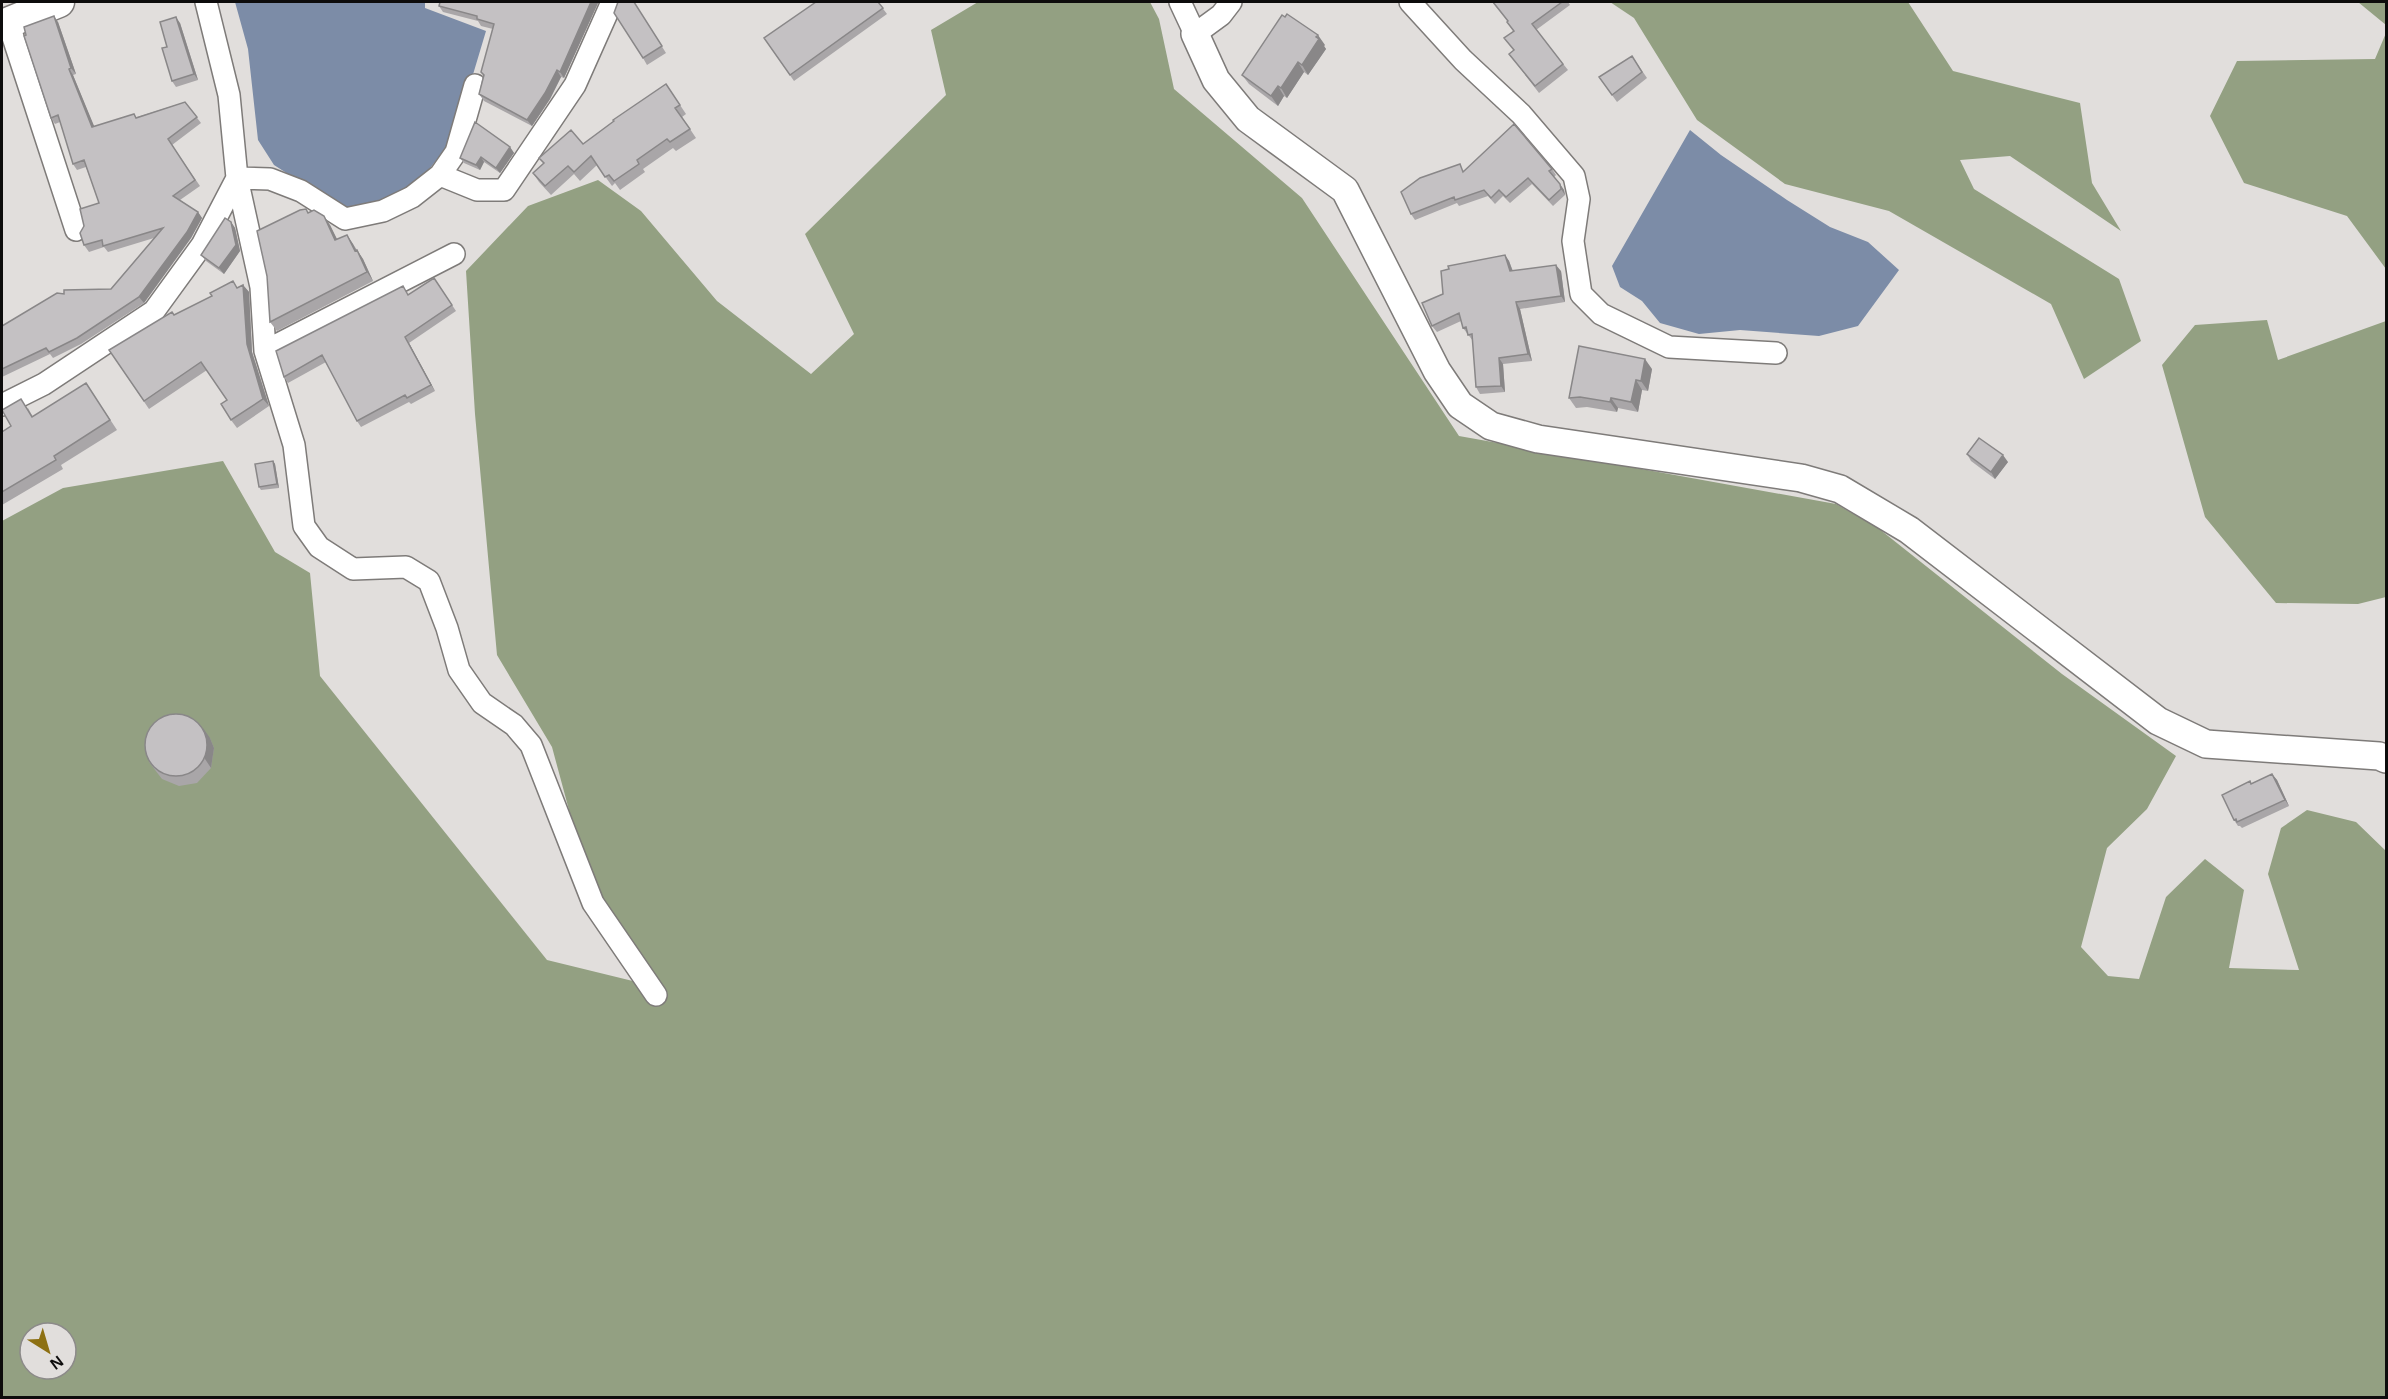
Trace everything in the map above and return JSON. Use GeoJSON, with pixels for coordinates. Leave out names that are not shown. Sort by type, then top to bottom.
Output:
{"type":"FeatureCollection","features":[{"type":"Feature","properties":{"kind":"main road"},"geometry":{"type":"LineString","coordinates":[[5,24],[58,2]]}},
{"type":"Feature","properties":{"kind":"street"},"geometry":{"type":"LineString","coordinates":[[206,2],[229,95],[237,178],[261,287],[265,351],[294,445],[304,526],[319,547],[353,569],[406,567],[429,580],[447,628],[459,670],[482,702],[514,725],[531,745],[593,903],[656,995]]}},
{"type":"Feature","properties":{"kind":"street"},"geometry":{"type":"LineString","coordinates":[[440,175],[477,190],[504,190],[575,85],[612,2]]}},
{"type":"Feature","properties":{"kind":"street"},"geometry":{"type":"LineString","coordinates":[[1180,2],[1216,80],[1248,119],[1345,189],[1437,371],[1460,405],[1491,426],[1538,439],[1802,478],[1840,489],[1909,530],[2158,721],[2206,744],[2379,756],[2386,759]]}},
{"type":"Feature","properties":{"kind":"street"},"geometry":{"type":"LineString","coordinates":[[1195,34],[1221,15],[1230,2]]}},
{"type":"Feature","properties":{"kind":"street"},"geometry":{"type":"LineString","coordinates":[[1410,2],[1463,60],[1521,114],[1574,176],[1579,200],[1573,242],[1581,294],[1601,314],[1669,347],[1776,352]]}},
{"type":"Feature","properties":{"kind":"street"},"geometry":{"type":"LineString","coordinates":[[5,24],[76,230]]}},
{"type":"Feature","properties":{"kind":"street"},"geometry":{"type":"LineString","coordinates":[[237,178],[270,179],[301,191],[345,219],[382,211],[412,197],[440,175],[456,152],[475,85]]}},
{"type":"Feature","properties":{"kind":"street"},"geometry":{"type":"LineString","coordinates":[[2,405],[44,384],[154,311],[202,245],[237,178]]}},
{"type":"Feature","properties":{"kind":"street"},"geometry":{"type":"LineString","coordinates":[[265,351],[454,254]]}},
{"type":"Feature","properties":{"kind":"green space"},"geometry":{"type":"Polygon","coordinates":[[[978,2],[1150,2],[1159,19],[1174,89],[1302,198],[1459,436],[1836,504],[1878,528],[2062,674],[2176,756],[2147,809],[2107,848],[2081,947],[2108,976],[2139,979],[2166,897],[2205,859],[2244,890],[2229,968],[2299,970],[2268,874],[2281,828],[2307,810],[2356,822],[2386,851],[2386,1397],[2,1398],[2,521],[63,488],[223,461],[275,552],[310,573],[320,676],[547,960],[645,984],[586,873],[552,747],[497,655],[475,414],[466,271],[528,206],[598,180],[641,211],[717,301],[811,374],[854,334],[805,234],[946,95],[931,30],[978,2]]]}},
{"type":"Feature","properties":{"kind":"green space"},"geometry":{"type":"Polygon","coordinates":[[[1610,2],[1908,2],[1953,71],[2080,103],[2092,183],[2121,231],[2010,156],[1960,160],[1974,189],[2119,279],[2141,341],[2084,379],[2051,304],[1889,211],[1785,184],[1697,120],[1634,18],[1610,2]]]}},
{"type":"Feature","properties":{"kind":"green space"},"geometry":{"type":"Polygon","coordinates":[[[2358,2],[2386,2],[2386,25],[2358,2]]]}},
{"type":"Feature","properties":{"kind":"green space"},"geometry":{"type":"Polygon","coordinates":[[[2386,33],[2386,269],[2347,216],[2244,183],[2210,116],[2237,61],[2375,59],[2386,33]]]}},
{"type":"Feature","properties":{"kind":"green space"},"geometry":{"type":"Polygon","coordinates":[[[2267,320],[2278,360],[2386,321],[2386,597],[2358,604],[2276,603],[2205,517],[2162,365],[2195,325],[2267,320]]]}},
{"type":"Feature","properties":{"kind":"water"},"geometry":{"type":"Polygon","coordinates":[[[235,2],[425,2],[425,8],[486,31],[454,138],[423,177],[378,205],[346,211],[274,165],[258,140],[248,49],[235,2]]]}},
{"type":"Feature","properties":{"kind":"water"},"geometry":{"type":"Polygon","coordinates":[[[1690,130],[1721,155],[1787,200],[1830,227],[1868,242],[1899,270],[1858,326],[1819,336],[1740,330],[1699,334],[1660,323],[1642,301],[1620,287],[1612,266],[1690,130]]]}},
{"type":"Feature","properties":{"kind":"building"},"geometry":{"type":"Polygon","coordinates":[[[440,2],[591,2],[560,72],[557,70],[527,120],[479,94],[484,75],[481,72],[494,24],[477,19],[477,16],[439,6],[440,2]]]}},
{"type":"Feature","properties":{"kind":"building"},"geometry":{"type":"Polygon","coordinates":[[[618,2],[634,2],[662,46],[643,58],[614,13],[618,2]]]}},
{"type":"Feature","properties":{"kind":"building"},"geometry":{"type":"Polygon","coordinates":[[[816,2],[878,2],[883,8],[790,75],[764,38],[816,2]]]}},
{"type":"Feature","properties":{"kind":"building"},"geometry":{"type":"Polygon","coordinates":[[[1493,2],[1562,2],[1532,24],[1563,64],[1535,86],[1509,54],[1514,50],[1504,38],[1514,31],[1493,2]]]}},
{"type":"Feature","properties":{"kind":"building"},"geometry":{"type":"Polygon","coordinates":[[[1287,14],[1318,35],[1316,37],[1319,39],[1302,65],[1298,62],[1281,88],[1278,86],[1271,96],[1242,75],[1282,15],[1285,17],[1287,14]]]}},
{"type":"Feature","properties":{"kind":"building"},"geometry":{"type":"Polygon","coordinates":[[[54,16],[71,68],[69,69],[92,127],[134,114],[136,118],[185,102],[197,117],[168,139],[195,180],[173,196],[198,212],[187,232],[139,297],[77,338],[49,352],[46,348],[2,369],[2,326],[57,293],[64,294],[64,290],[111,289],[163,228],[103,246],[102,240],[84,245],[80,233],[84,226],[80,209],[99,203],[84,160],[73,164],[58,115],[51,118],[24,36],[26,35],[24,27],[54,16]]]}},
{"type":"Feature","properties":{"kind":"building"},"geometry":{"type":"Polygon","coordinates":[[[176,17],[194,74],[172,81],[162,48],[167,47],[160,22],[176,17]]]}},
{"type":"Feature","properties":{"kind":"building"},"geometry":{"type":"Polygon","coordinates":[[[1632,56],[1642,72],[1612,95],[1599,77],[1632,56]]]}},
{"type":"Feature","properties":{"kind":"building"},"geometry":{"type":"Polygon","coordinates":[[[666,84],[680,105],[675,108],[690,129],[670,142],[667,139],[637,160],[639,164],[614,181],[609,175],[605,177],[591,156],[574,172],[568,166],[545,186],[533,173],[544,163],[539,158],[571,130],[583,144],[613,120],[666,84]]]}},
{"type":"Feature","properties":{"kind":"building"},"geometry":{"type":"Polygon","coordinates":[[[475,122],[510,147],[496,168],[481,157],[476,165],[460,158],[475,122]]]}},
{"type":"Feature","properties":{"kind":"building"},"geometry":{"type":"Polygon","coordinates":[[[1514,124],[1552,169],[1549,171],[1560,184],[1561,189],[1549,200],[1528,178],[1506,197],[1499,190],[1491,198],[1484,190],[1455,200],[1454,197],[1411,214],[1401,192],[1420,178],[1460,164],[1463,172],[1514,124]]]}},
{"type":"Feature","properties":{"kind":"building"},"geometry":{"type":"Polygon","coordinates":[[[306,209],[308,213],[314,210],[324,216],[335,240],[347,235],[367,272],[270,322],[267,276],[257,231],[306,209]]]}},
{"type":"Feature","properties":{"kind":"building"},"geometry":{"type":"Polygon","coordinates":[[[225,218],[231,222],[236,245],[219,268],[201,255],[225,218]]]}},
{"type":"Feature","properties":{"kind":"building"},"geometry":{"type":"Polygon","coordinates":[[[1505,255],[1510,271],[1556,265],[1561,296],[1516,302],[1528,354],[1499,358],[1501,386],[1476,387],[1472,334],[1468,335],[1466,327],[1463,328],[1459,313],[1432,326],[1422,303],[1443,294],[1441,271],[1449,269],[1448,266],[1505,255]]]}},
{"type":"Feature","properties":{"kind":"building"},"geometry":{"type":"Polygon","coordinates":[[[434,278],[452,305],[405,337],[431,385],[407,398],[405,395],[357,421],[322,355],[284,377],[276,351],[403,286],[408,295],[434,278]]]}},
{"type":"Feature","properties":{"kind":"building"},"geometry":{"type":"Polygon","coordinates":[[[233,281],[237,288],[243,285],[247,344],[263,399],[231,420],[221,404],[227,400],[201,362],[144,401],[109,350],[172,312],[174,315],[212,296],[210,293],[233,281]]]}},
{"type":"Feature","properties":{"kind":"building"},"geometry":{"type":"Polygon","coordinates":[[[1579,346],[1645,359],[1641,381],[1636,380],[1631,402],[1611,398],[1610,402],[1580,397],[1569,398],[1579,346]]]}},
{"type":"Feature","properties":{"kind":"building"},"geometry":{"type":"Polygon","coordinates":[[[86,383],[110,420],[54,456],[56,460],[2,492],[2,432],[11,426],[2,410],[21,399],[32,417],[86,383]]]}},
{"type":"Feature","properties":{"kind":"building"},"geometry":{"type":"Polygon","coordinates":[[[1979,438],[2003,455],[1991,472],[1967,454],[1979,438]]]}},
{"type":"Feature","properties":{"kind":"building"},"geometry":{"type":"Polygon","coordinates":[[[273,461],[277,484],[259,487],[255,464],[273,461]]]}},
{"type":"Feature","properties":{"kind":"building"},"geometry":{"type":"Polygon","coordinates":[[[176,714],[188,716],[198,723],[205,733],[207,745],[205,757],[198,767],[188,774],[176,776],[164,774],[154,767],[147,757],[145,745],[147,733],[154,723],[164,716],[176,714]]]}},
{"type":"Feature","properties":{"kind":"building"},"geometry":{"type":"Polygon","coordinates":[[[2272,774],[2285,800],[2237,822],[2236,819],[2234,820],[2222,795],[2250,781],[2251,784],[2272,774]]]}}]}
